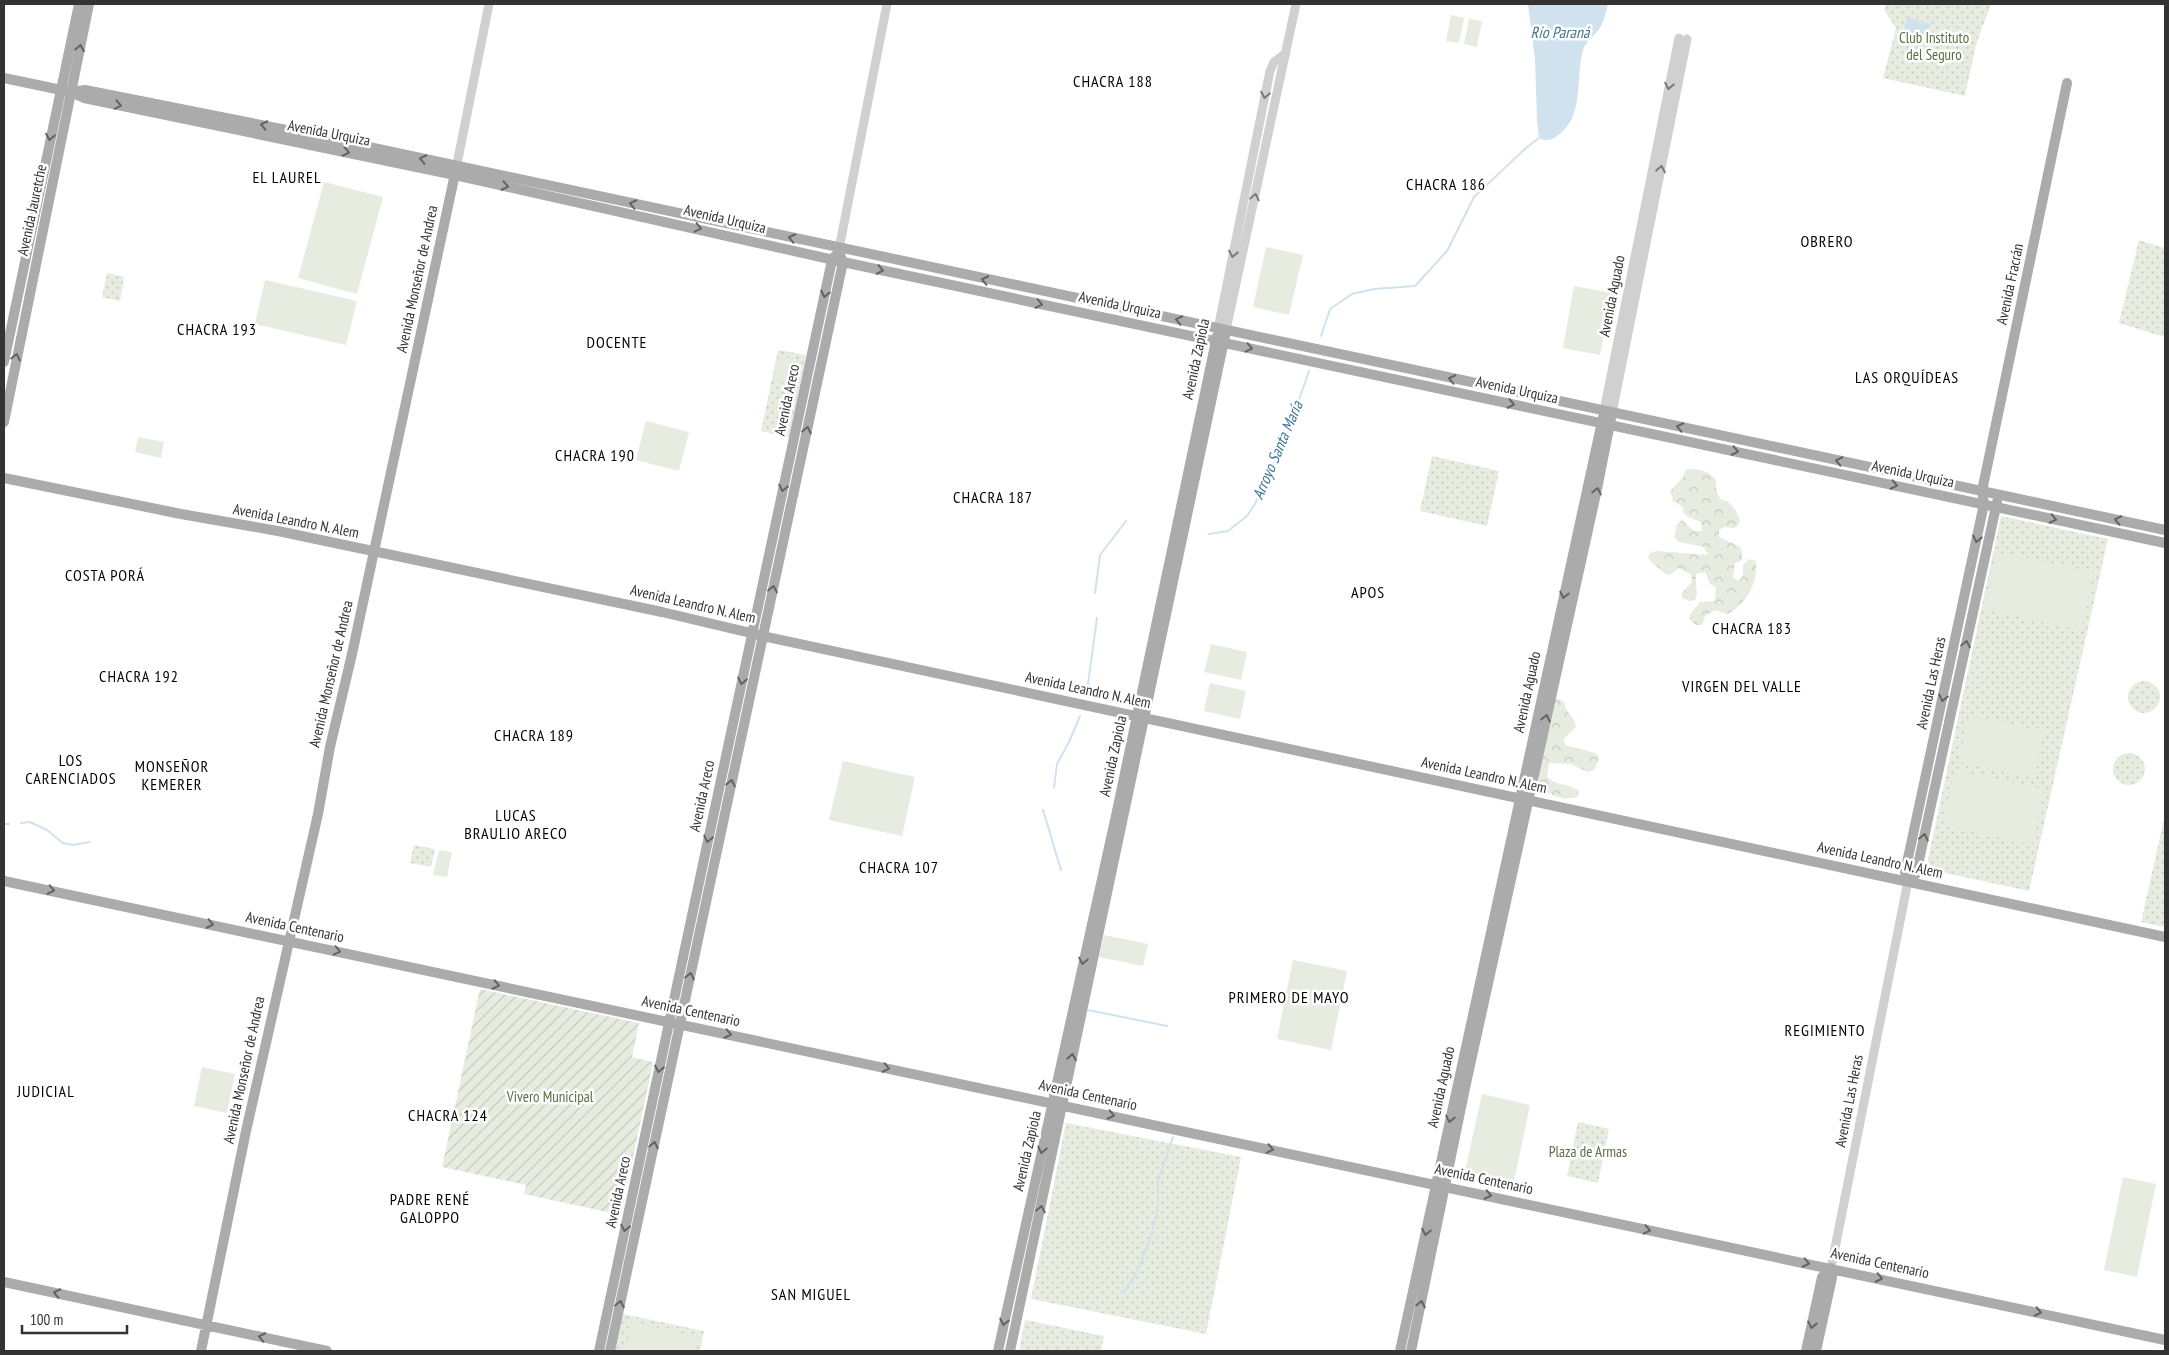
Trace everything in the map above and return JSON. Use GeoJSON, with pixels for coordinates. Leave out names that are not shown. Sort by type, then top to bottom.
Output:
{"type":"FeatureCollection","features":[{"type":"Feature","properties":{"kind":"main road","name":"Avenida Jauretche"},"geometry":{"type":"LineString","coordinates":[[4,362],[59,90],[79,4]]}},
{"type":"Feature","properties":{"kind":"main road","name":"Avenida Jauretche"},"geometry":{"type":"LineString","coordinates":[[4,422],[89,4]]}},
{"type":"Feature","properties":{"kind":"main road","name":"Avenida Urquiza"},"geometry":{"type":"LineString","coordinates":[[4,78],[71,92],[84,98],[455,170],[839,248],[2165,530]]}},
{"type":"Feature","properties":{"kind":"main road","name":"Avenida Fracrán"},"geometry":{"type":"LineString","coordinates":[[1982,491],[2067,84]]}},
{"type":"Feature","properties":{"kind":"main road","name":"Avenida Urquiza"},"geometry":{"type":"LineString","coordinates":[[455,170],[838,261],[2165,543]]}},
{"type":"Feature","properties":{"kind":"main road","name":"Avenida Monseñor de Andrea"},"geometry":{"type":"LineString","coordinates":[[201,1351],[246,1131],[318,814],[330,748],[455,170]]}},
{"type":"Feature","properties":{"kind":"main road","name":"Avenida Areco"},"geometry":{"type":"LineString","coordinates":[[610,1351],[675,1023],[838,261],[839,248]]}},
{"type":"Feature","properties":{"kind":"main road","name":"Avenida Zapiola"},"geometry":{"type":"LineString","coordinates":[[1010,1351],[1058,1104],[1222,330]]}},
{"type":"Feature","properties":{"kind":"main road","name":"Avenida Aguado"},"geometry":{"type":"LineString","coordinates":[[1400,1351],[1440,1185],[1608,412]]}},
{"type":"Feature","properties":{"kind":"main road","name":"Avenida Leandro N. Alem"},"geometry":{"type":"LineString","coordinates":[[4,478],[374,551],[2165,937]]}},
{"type":"Feature","properties":{"kind":"main road","name":"Avenida Las Heras"},"geometry":{"type":"LineString","coordinates":[[1982,491],[1984,504],[1905,872],[1908,881],[1916,874],[1998,494]]}},
{"type":"Feature","properties":{"kind":"main road","name":"Avenida Centenario"},"geometry":{"type":"LineString","coordinates":[[4,880],[2165,1340]]}},
{"type":"Feature","properties":{"kind":"main road","name":"Avenida Areco"},"geometry":{"type":"LineString","coordinates":[[599,1351],[675,1023]]}},
{"type":"Feature","properties":{"kind":"main road","name":"Avenida Zapiola"},"geometry":{"type":"LineString","coordinates":[[998,1351],[1058,1104]]}},
{"type":"Feature","properties":{"kind":"main road","name":"Avenida Aguado"},"geometry":{"type":"LineString","coordinates":[[1411,1351],[1440,1185]]}},
{"type":"Feature","properties":{"kind":"main road","name":"Avenida Las Heras"},"geometry":{"type":"LineString","coordinates":[[1806,1351],[1822,1277],[1831,1268]]}},
{"type":"Feature","properties":{"kind":"main road","name":"Avenida Las Heras"},"geometry":{"type":"LineString","coordinates":[[1816,1351],[1832,1278],[1831,1268]]}},
{"type":"Feature","properties":{"kind":"main road"},"geometry":{"type":"LineString","coordinates":[[4,1282],[327,1351]]}},
{"type":"Feature","properties":{"kind":"street","name":"Avenida Monseñor de Andrea"},"geometry":{"type":"LineString","coordinates":[[455,170],[489,4]]}},
{"type":"Feature","properties":{"kind":"street","name":"Avenida Areco"},"geometry":{"type":"LineString","coordinates":[[839,248],[887,4]]}},
{"type":"Feature","properties":{"kind":"street","name":"Avenida Zapiola"},"geometry":{"type":"LineString","coordinates":[[1222,330],[1296,4]]}},
{"type":"Feature","properties":{"kind":"street","name":"Avenida Aguado"},"geometry":{"type":"LineString","coordinates":[[1608,412],[1683,39]]}},
{"type":"Feature","properties":{"kind":"street","name":"Avenida Las Heras"},"geometry":{"type":"LineString","coordinates":[[1831,1268],[1908,881]]}},
{"type":"Feature","properties":{"kind":"green space","name":"Club Instituto del Seguro"},"geometry":{"type":"Polygon","coordinates":[[[1886,4],[1991,4],[1976,45],[1965,96],[1883,78],[1896,28],[1884,10],[1886,4]]]}},
{"type":"Feature","properties":{"kind":"green space"},"geometry":{"type":"Polygon","coordinates":[[[1451,15],[1464,18],[1459,43],[1446,41],[1451,15]]]}},
{"type":"Feature","properties":{"kind":"green space"},"geometry":{"type":"Polygon","coordinates":[[[1469,19],[1482,21],[1477,47],[1464,44],[1469,19]]]}},
{"type":"Feature","properties":{"kind":"green space"},"geometry":{"type":"Polygon","coordinates":[[[324,182],[383,197],[357,294],[298,278],[324,182]]]}},
{"type":"Feature","properties":{"kind":"green space"},"geometry":{"type":"Polygon","coordinates":[[[2139,240],[2165,248],[2165,337],[2119,323],[2139,240]]]}},
{"type":"Feature","properties":{"kind":"green space"},"geometry":{"type":"Polygon","coordinates":[[[1266,247],[1303,255],[1289,315],[1253,307],[1266,247]]]}},
{"type":"Feature","properties":{"kind":"green space"},"geometry":{"type":"Polygon","coordinates":[[[107,273],[124,277],[120,301],[102,297],[107,273]]]}},
{"type":"Feature","properties":{"kind":"green space"},"geometry":{"type":"Polygon","coordinates":[[[265,280],[357,301],[346,345],[255,324],[265,280]]]}},
{"type":"Feature","properties":{"kind":"green space"},"geometry":{"type":"Polygon","coordinates":[[[1574,286],[1612,293],[1600,355],[1563,348],[1574,286]]]}},
{"type":"Feature","properties":{"kind":"green space"},"geometry":{"type":"Polygon","coordinates":[[[778,350],[806,355],[789,437],[761,431],[778,350]]]}},
{"type":"Feature","properties":{"kind":"green space"},"geometry":{"type":"Polygon","coordinates":[[[778,356],[794,359],[789,384],[773,380],[778,356]]]}},
{"type":"Feature","properties":{"kind":"green space"},"geometry":{"type":"Polygon","coordinates":[[[646,421],[689,432],[679,471],[636,460],[646,421]]]}},
{"type":"Feature","properties":{"kind":"green space"},"geometry":{"type":"Polygon","coordinates":[[[138,437],[164,442],[161,458],[135,452],[138,437]]]}},
{"type":"Feature","properties":{"kind":"green space"},"geometry":{"type":"Polygon","coordinates":[[[1432,456],[1499,471],[1487,526],[1420,511],[1432,456]]]}},
{"type":"Feature","properties":{"kind":"green space"},"geometry":{"type":"Polygon","coordinates":[[[1686,469],[1695,469],[1710,474],[1716,480],[1716,490],[1720,499],[1731,504],[1737,514],[1740,522],[1735,528],[1724,527],[1719,530],[1719,537],[1740,547],[1742,552],[1742,560],[1735,563],[1733,578],[1739,581],[1743,575],[1743,565],[1749,559],[1756,561],[1753,585],[1741,604],[1728,614],[1715,610],[1705,616],[1702,625],[1696,625],[1689,619],[1691,613],[1700,602],[1715,601],[1716,587],[1710,584],[1705,572],[1696,574],[1696,599],[1690,601],[1682,598],[1682,593],[1692,582],[1691,574],[1678,568],[1672,574],[1667,575],[1650,561],[1648,557],[1650,553],[1657,551],[1708,555],[1704,547],[1679,542],[1674,538],[1677,525],[1682,520],[1694,531],[1702,531],[1701,522],[1688,517],[1683,512],[1683,507],[1673,501],[1670,491],[1683,477],[1686,469]]]}},
{"type":"Feature","properties":{"kind":"green space"},"geometry":{"type":"Polygon","coordinates":[[[2001,516],[2108,539],[2029,891],[1926,869],[2001,516]]]}},
{"type":"Feature","properties":{"kind":"green space"},"geometry":{"type":"Polygon","coordinates":[[[1996,552],[2093,572],[2081,630],[1984,610],[1996,552]]]}},
{"type":"Feature","properties":{"kind":"green space"},"geometry":{"type":"Polygon","coordinates":[[[1211,644],[1247,652],[1241,680],[1204,672],[1211,644]]]}},
{"type":"Feature","properties":{"kind":"green space"},"geometry":{"type":"Polygon","coordinates":[[[2144,681],[2155,686],[2160,697],[2155,708],[2144,713],[2133,708],[2128,697],[2133,686],[2144,681]]]}},
{"type":"Feature","properties":{"kind":"green space"},"geometry":{"type":"Polygon","coordinates":[[[1210,683],[1246,691],[1240,719],[1204,711],[1210,683]]]}},
{"type":"Feature","properties":{"kind":"green space"},"geometry":{"type":"Polygon","coordinates":[[[1559,699],[1564,702],[1576,727],[1564,738],[1565,745],[1595,753],[1599,757],[1595,769],[1588,772],[1571,764],[1549,763],[1547,777],[1554,782],[1575,788],[1579,791],[1577,797],[1563,798],[1553,795],[1544,788],[1536,777],[1550,700],[1559,699]]]}},
{"type":"Feature","properties":{"kind":"green space"},"geometry":{"type":"Polygon","coordinates":[[[1969,715],[2044,732],[2034,778],[1959,762],[1969,715]]]}},
{"type":"Feature","properties":{"kind":"green space"},"geometry":{"type":"Polygon","coordinates":[[[2129,753],[2141,757],[2145,769],[2141,781],[2129,785],[2117,781],[2113,769],[2117,757],[2129,753]]]}},
{"type":"Feature","properties":{"kind":"green space"},"geometry":{"type":"Polygon","coordinates":[[[843,761],[915,777],[902,836],[829,820],[843,761]]]}},
{"type":"Feature","properties":{"kind":"green space"},"geometry":{"type":"Polygon","coordinates":[[[1955,770],[2044,789],[2032,845],[1943,825],[1955,770]]]}},
{"type":"Feature","properties":{"kind":"green space"},"geometry":{"type":"Polygon","coordinates":[[[2165,815],[2165,927],[2141,922],[2165,815]]]}},
{"type":"Feature","properties":{"kind":"green space"},"geometry":{"type":"Polygon","coordinates":[[[414,845],[435,849],[431,867],[410,863],[414,845]]]}},
{"type":"Feature","properties":{"kind":"green space"},"geometry":{"type":"Polygon","coordinates":[[[439,850],[452,852],[447,877],[433,875],[439,850]]]}},
{"type":"Feature","properties":{"kind":"green space"},"geometry":{"type":"Polygon","coordinates":[[[1104,935],[1148,944],[1143,966],[1099,957],[1104,935]]]}},
{"type":"Feature","properties":{"kind":"green space"},"geometry":{"type":"Polygon","coordinates":[[[1293,960],[1347,971],[1331,1050],[1277,1039],[1293,960]]]}},
{"type":"Feature","properties":{"kind":"green space","name":"Vivero Municipal"},"geometry":{"type":"Polygon","coordinates":[[[480,989],[639,1023],[632,1057],[653,1062],[621,1215],[524,1194],[526,1185],[442,1167],[480,989]]]}},
{"type":"Feature","properties":{"kind":"green space"},"geometry":{"type":"Polygon","coordinates":[[[202,1067],[235,1074],[227,1113],[194,1106],[202,1067]]]}},
{"type":"Feature","properties":{"kind":"green space"},"geometry":{"type":"Polygon","coordinates":[[[1482,1094],[1530,1105],[1514,1181],[1465,1171],[1482,1094]]]}},
{"type":"Feature","properties":{"kind":"green space","name":"Plaza de Armas"},"geometry":{"type":"Polygon","coordinates":[[[1578,1122],[1609,1129],[1598,1183],[1567,1176],[1578,1122]]]}},
{"type":"Feature","properties":{"kind":"green space"},"geometry":{"type":"Polygon","coordinates":[[[1066,1123],[1241,1157],[1206,1334],[1031,1299],[1066,1123]]]}},
{"type":"Feature","properties":{"kind":"green space"},"geometry":{"type":"Polygon","coordinates":[[[2123,1177],[2156,1184],[2137,1277],[2104,1270],[2123,1177]]]}},
{"type":"Feature","properties":{"kind":"green space"},"geometry":{"type":"Polygon","coordinates":[[[623,1314],[704,1331],[700,1351],[615,1351],[623,1314]]]}},
{"type":"Feature","properties":{"kind":"green space"},"geometry":{"type":"Polygon","coordinates":[[[1025,1320],[1104,1336],[1101,1351],[1019,1351],[1025,1320]]]}},
{"type":"Feature","properties":{"kind":"green space"},"geometry":{"type":"Polygon","coordinates":[[[632,1322],[699,1337],[696,1351],[625,1351],[632,1322]]]}},
{"type":"Feature","properties":{"kind":"water","name":"Río Paraná"},"geometry":{"type":"Polygon","coordinates":[[[1528,4],[1608,4],[1601,26],[1586,43],[1583,50],[1578,97],[1572,119],[1557,136],[1548,140],[1539,138],[1535,59],[1528,4]]]}},
{"type":"Feature","properties":{"kind":"water"},"geometry":{"type":"Polygon","coordinates":[[[1908,17],[1931,24],[1927,37],[1904,29],[1908,17]]]}},
{"type":"Feature","properties":{"kind":"waterway","name":"Arroyo Santa María"},"geometry":{"type":"LineString","coordinates":[[1321,336],[1330,309],[1352,294],[1374,289],[1415,286],[1447,251],[1474,197],[1539,138]]}},
{"type":"Feature","properties":{"kind":"waterway","name":"Arroyo Santa María"},"geometry":{"type":"LineString","coordinates":[[1209,534],[1228,531],[1247,516],[1255,504],[1264,481],[1284,443],[1309,371]]}},
{"type":"Feature","properties":{"kind":"waterway","name":"Arroyo Santa María"},"geometry":{"type":"LineString","coordinates":[[1095,593],[1100,555],[1126,521]]}},
{"type":"Feature","properties":{"kind":"waterway","name":"Arroyo Santa María"},"geometry":{"type":"LineString","coordinates":[[1087,691],[1097,618]]}},
{"type":"Feature","properties":{"kind":"waterway","name":"Arroyo Santa María"},"geometry":{"type":"LineString","coordinates":[[1054,788],[1057,764],[1080,716]]}},
{"type":"Feature","properties":{"kind":"waterway","name":"Arroyo Santa María"},"geometry":{"type":"LineString","coordinates":[[1043,810],[1061,870]]}},
{"type":"Feature","properties":{"kind":"waterway"},"geometry":{"type":"LineString","coordinates":[[21,823],[30,822],[47,830],[63,843],[73,845],[90,842]]}},
{"type":"Feature","properties":{"kind":"waterway"},"geometry":{"type":"LineString","coordinates":[[4,824],[9,824]]}},
{"type":"Feature","properties":{"kind":"waterway","name":"Arroyo Santa María"},"geometry":{"type":"LineString","coordinates":[[1088,1010],[1167,1026]]}},
{"type":"Feature","properties":{"kind":"waterway","name":"Arroyo Santa María"},"geometry":{"type":"LineString","coordinates":[[1123,1293],[1138,1270],[1151,1236],[1158,1209],[1158,1181],[1173,1137]]}},
{"type":"Feature","properties":{"kind":"district","name":"CHACRA 188"},"geometry":{"type":"Point","coordinates":[1113,81]}},
{"type":"Feature","properties":{"kind":"district","name":"EL LAUREL"},"geometry":{"type":"Point","coordinates":[287,177]}},
{"type":"Feature","properties":{"kind":"district","name":"CHACRA 186"},"geometry":{"type":"Point","coordinates":[1446,184]}},
{"type":"Feature","properties":{"kind":"district","name":"OBRERO"},"geometry":{"type":"Point","coordinates":[1827,241]}},
{"type":"Feature","properties":{"kind":"district","name":"CHACRA 193"},"geometry":{"type":"Point","coordinates":[217,329]}},
{"type":"Feature","properties":{"kind":"district","name":"DOCENTE"},"geometry":{"type":"Point","coordinates":[617,342]}},
{"type":"Feature","properties":{"kind":"district","name":"LAS ORQUÍDEAS"},"geometry":{"type":"Point","coordinates":[1907,377]}},
{"type":"Feature","properties":{"kind":"district","name":"CHACRA 190"},"geometry":{"type":"Point","coordinates":[595,455]}},
{"type":"Feature","properties":{"kind":"district","name":"CHACRA 187"},"geometry":{"type":"Point","coordinates":[993,497]}},
{"type":"Feature","properties":{"kind":"district","name":"COSTA PORÁ"},"geometry":{"type":"Point","coordinates":[105,575]}},
{"type":"Feature","properties":{"kind":"district","name":"APOS"},"geometry":{"type":"Point","coordinates":[1368,592]}},
{"type":"Feature","properties":{"kind":"district","name":"CHACRA 183"},"geometry":{"type":"Point","coordinates":[1752,628]}},
{"type":"Feature","properties":{"kind":"district","name":"CHACRA 192"},"geometry":{"type":"Point","coordinates":[139,676]}},
{"type":"Feature","properties":{"kind":"district","name":"VIRGEN DEL VALLE"},"geometry":{"type":"Point","coordinates":[1742,686]}},
{"type":"Feature","properties":{"kind":"district","name":"CHACRA 189"},"geometry":{"type":"Point","coordinates":[534,735]}},
{"type":"Feature","properties":{"kind":"district","name":"LOS CARENCIADOS"},"geometry":{"type":"Point","coordinates":[71,769]}},
{"type":"Feature","properties":{"kind":"district","name":"MONSEÑOR KEMERER"},"geometry":{"type":"Point","coordinates":[172,775]}},
{"type":"Feature","properties":{"kind":"district","name":"LUCAS BRAULIO ARECO"},"geometry":{"type":"Point","coordinates":[516,824]}},
{"type":"Feature","properties":{"kind":"district","name":"CHACRA 107"},"geometry":{"type":"Point","coordinates":[899,867]}},
{"type":"Feature","properties":{"kind":"district","name":"PRIMERO DE MAYO"},"geometry":{"type":"Point","coordinates":[1289,997]}},
{"type":"Feature","properties":{"kind":"district","name":"REGIMIENTO"},"geometry":{"type":"Point","coordinates":[1825,1030]}},
{"type":"Feature","properties":{"kind":"district","name":"JUDICIAL"},"geometry":{"type":"Point","coordinates":[46,1091]}},
{"type":"Feature","properties":{"kind":"district","name":"CHACRA 124"},"geometry":{"type":"Point","coordinates":[448,1115]}},
{"type":"Feature","properties":{"kind":"district","name":"PADRE RENÉ GALOPPO"},"geometry":{"type":"Point","coordinates":[430,1208]}},
{"type":"Feature","properties":{"kind":"district","name":"SAN MIGUEL"},"geometry":{"type":"Point","coordinates":[811,1294]}}]}
